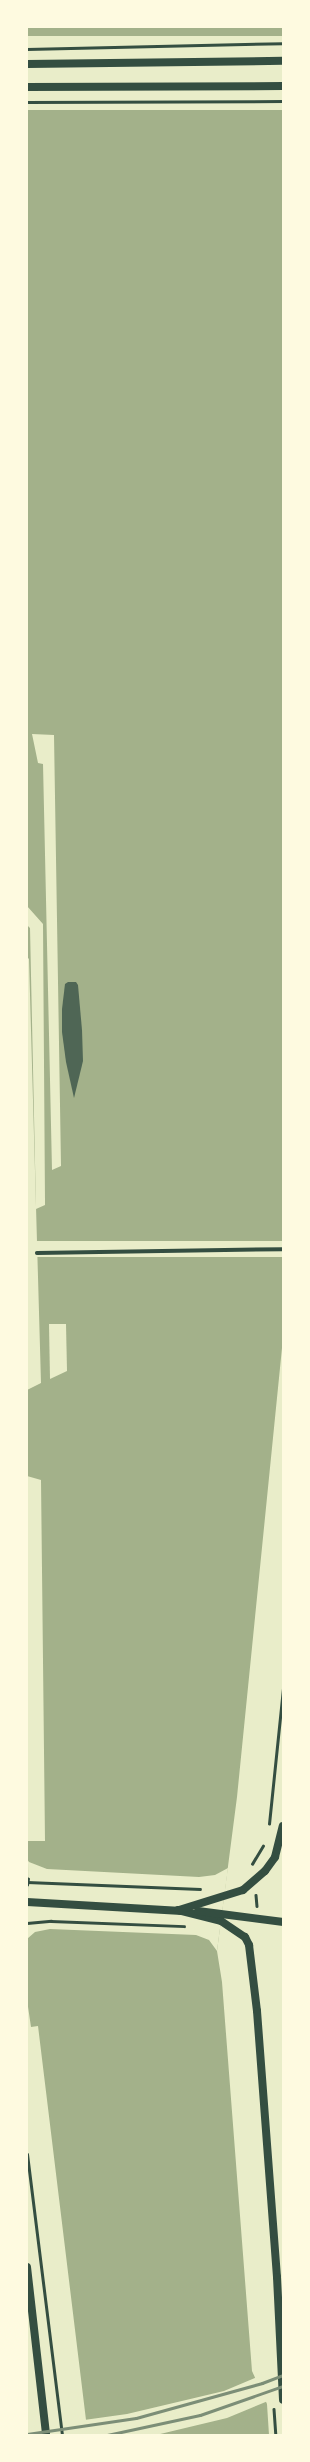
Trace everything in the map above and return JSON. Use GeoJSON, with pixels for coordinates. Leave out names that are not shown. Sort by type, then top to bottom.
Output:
{"type":"FeatureCollection","features":[{"type":"Feature","properties":{"kind":"main road"},"geometry":{"type":"LineString","coordinates":[[27,64],[283,60]]}},
{"type":"Feature","properties":{"kind":"main road"},"geometry":{"type":"LineString","coordinates":[[27,87],[283,86]]}},
{"type":"Feature","properties":{"kind":"main road"},"geometry":{"type":"LineString","coordinates":[[178,1910],[225,1898],[243,1890],[265,1871],[275,1857],[283,1826]]}},
{"type":"Feature","properties":{"kind":"main road"},"geometry":{"type":"LineString","coordinates":[[27,1902],[178,1910],[222,1917],[283,1922]]}},
{"type":"Feature","properties":{"kind":"main road"},"geometry":{"type":"LineString","coordinates":[[222,1917],[246,1940],[249,1945],[252,1964],[277,2278],[283,2400]]}},
{"type":"Feature","properties":{"kind":"main road"},"geometry":{"type":"LineString","coordinates":[[27,2267],[46,2435]]}},
{"type":"Feature","properties":{"kind":"street"},"geometry":{"type":"LineString","coordinates":[[38,1253],[283,1249]]}},
{"type":"Feature","properties":{"kind":"lane"},"geometry":{"type":"LineString","coordinates":[[27,2154],[62,2435]]}},
{"type":"Feature","properties":{"kind":"path"},"geometry":{"type":"LineString","coordinates":[[27,49],[283,43]]}},
{"type":"Feature","properties":{"kind":"path"},"geometry":{"type":"LineString","coordinates":[[27,102],[283,101]]}},
{"type":"Feature","properties":{"kind":"path"},"geometry":{"type":"LineString","coordinates":[[268,1831],[283,1688]]}},
{"type":"Feature","properties":{"kind":"path"},"geometry":{"type":"LineString","coordinates":[[251,1864],[266,1840]]}},
{"type":"Feature","properties":{"kind":"path"},"geometry":{"type":"LineString","coordinates":[[27,1882],[196,1889]]}},
{"type":"Feature","properties":{"kind":"path"},"geometry":{"type":"LineString","coordinates":[[255,1892],[257,1911]]}},
{"type":"Feature","properties":{"kind":"path"},"geometry":{"type":"LineString","coordinates":[[27,1923],[190,1926]]}},
{"type":"Feature","properties":{"kind":"shaded area"},"geometry":{"type":"Polygon","coordinates":[[[27,27],[283,27],[283,1338],[237,1797],[217,1951],[222,1982],[252,2371],[267,2404],[269,2435],[89,2435],[38,2026],[31,2027],[27,2000],[29,1862],[27,1859],[27,1841],[45,1841],[41,1480],[27,1476],[27,1390],[41,1383],[29,959],[27,957],[27,27]]]}},
{"type":"Feature","properties":{"kind":"pier"},"geometry":{"type":"Polygon","coordinates":[[[27,36],[283,36],[283,110],[27,110],[27,36]]]}},
{"type":"Feature","properties":{"kind":"pier"},"geometry":{"type":"Polygon","coordinates":[[[32,734],[54,735],[61,1166],[52,1170],[43,764],[38,763],[32,734]]]}},
{"type":"Feature","properties":{"kind":"pier"},"geometry":{"type":"Polygon","coordinates":[[[27,906],[43,924],[45,1205],[36,1209],[30,928],[27,925],[27,906]]]}},
{"type":"Feature","properties":{"kind":"pier"},"geometry":{"type":"Polygon","coordinates":[[[37,1241],[283,1241],[283,1257],[37,1257],[37,1241]]]}},
{"type":"Feature","properties":{"kind":"pier"},"geometry":{"type":"Polygon","coordinates":[[[49,1324],[66,1324],[67,1371],[50,1379],[49,1324]]]}},
{"type":"Feature","properties":{"kind":"pier"},"geometry":{"type":"Polygon","coordinates":[[[29,1862],[47,1869],[199,1877],[215,1875],[228,1868],[217,1951],[209,1940],[196,1935],[50,1929],[35,1932],[27,1939],[29,1862]]]}},
{"type":"Feature","properties":{"kind":"pier"},"geometry":{"type":"Polygon","coordinates":[[[257,2377],[268,2401],[227,2418],[156,2435],[87,2435],[84,2420],[127,2414],[224,2391],[257,2377]]]}},
{"type":"Feature","properties":{"kind":"building"},"geometry":{"type":"Polygon","coordinates":[[[68,982],[76,982],[78,985],[82,1030],[83,1061],[74,1098],[66,1062],[62,1032],[62,1009],[65,984],[68,982]]]}},
{"type":"Feature","properties":{"kind":"railway"},"geometry":{"type":"LineString","coordinates":[[27,2434],[136,2418],[262,2383],[283,2375]]}},
{"type":"Feature","properties":{"kind":"railway"},"geometry":{"type":"LineString","coordinates":[[107,2435],[200,2415],[283,2386]]}}]}
